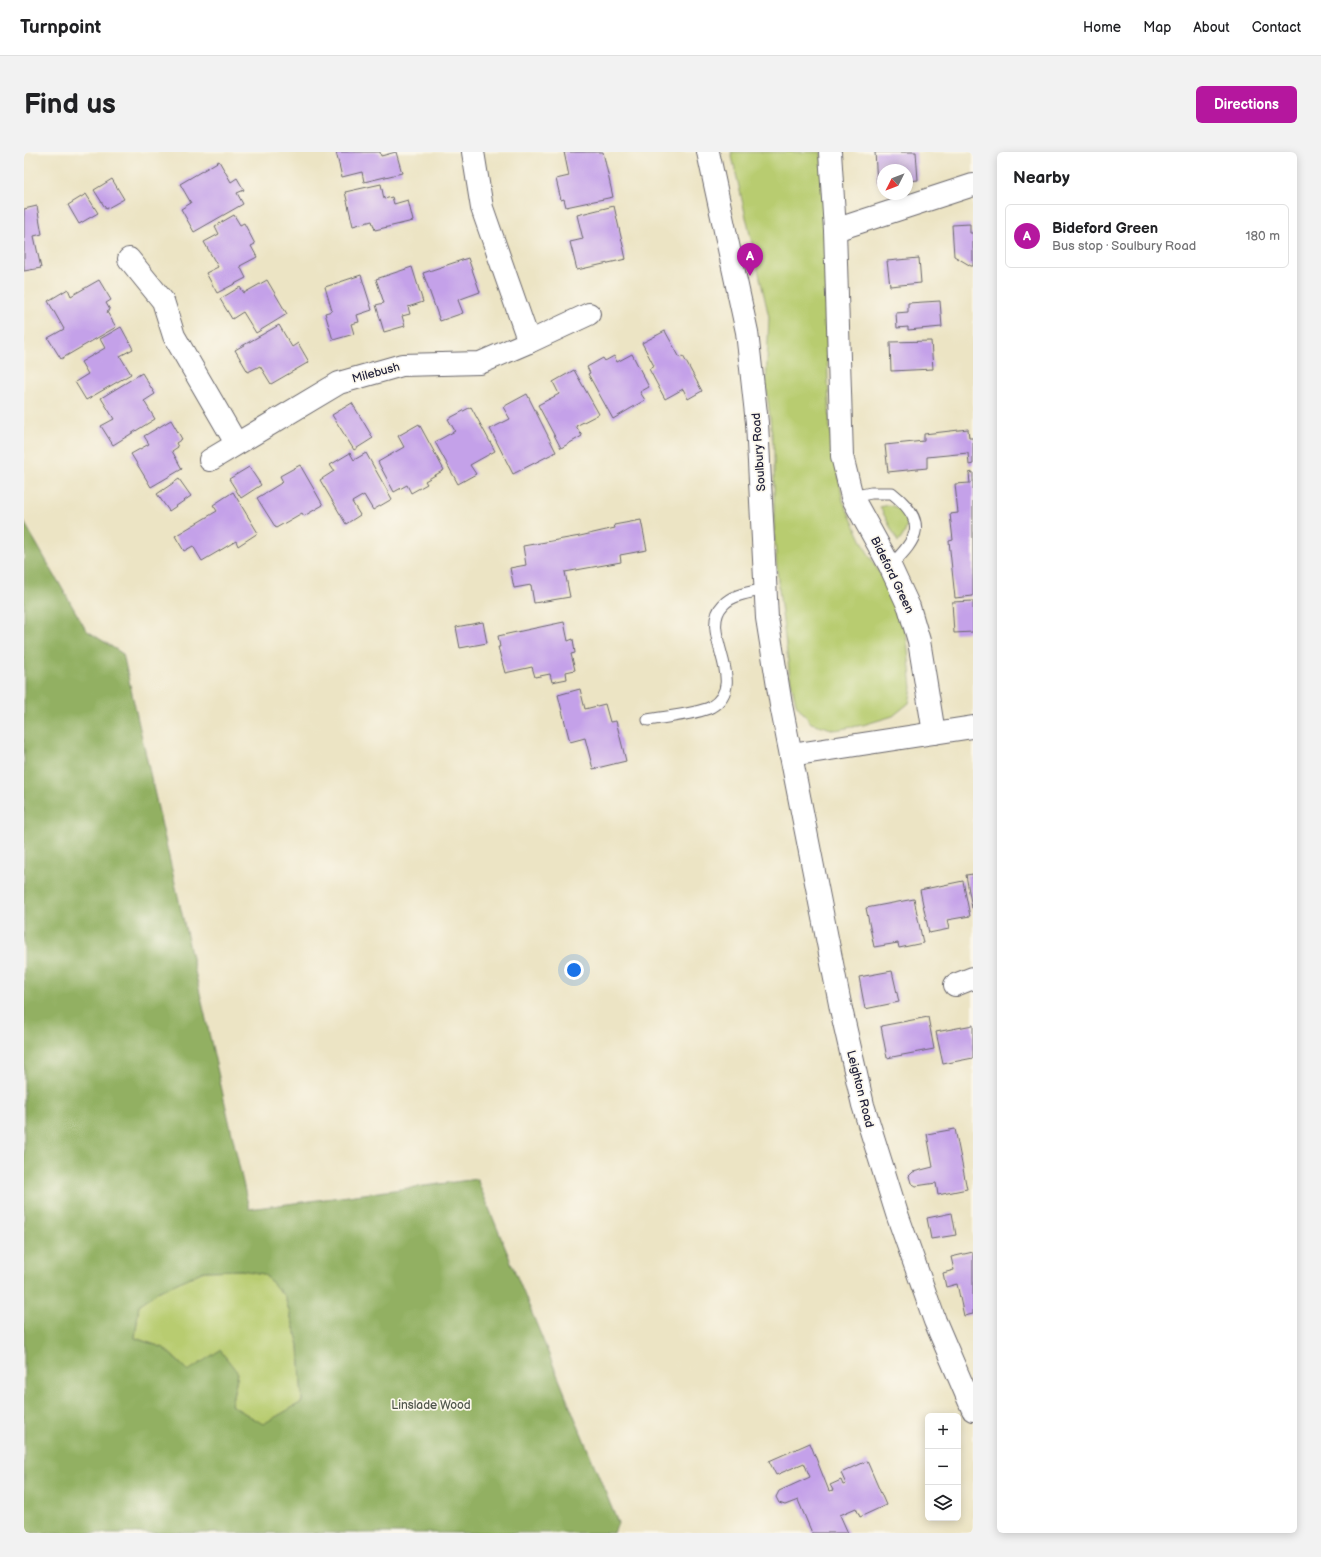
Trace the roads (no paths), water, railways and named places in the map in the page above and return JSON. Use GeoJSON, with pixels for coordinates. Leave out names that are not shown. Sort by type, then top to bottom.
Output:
{"type":"FeatureCollection","features":[{"type":"Feature","properties":{"kind":"street"},"geometry":{"type":"LineString","coordinates":[[473,152],[482,208],[529,342]]}},
{"type":"Feature","properties":{"kind":"street","name":"Soulbury Road"},"geometry":{"type":"LineString","coordinates":[[708,152],[747,332],[757,423],[767,618],[791,755]]}},
{"type":"Feature","properties":{"kind":"street","name":"Bideford Green"},"geometry":{"type":"LineString","coordinates":[[830,152],[835,230],[842,456],[852,497],[890,566],[909,607],[919,641],[934,733]]}},
{"type":"Feature","properties":{"kind":"street"},"geometry":{"type":"LineString","coordinates":[[835,230],[973,185]]}},
{"type":"Feature","properties":{"kind":"street"},"geometry":{"type":"LineString","coordinates":[[129,259],[162,301],[174,336],[236,443]]}},
{"type":"Feature","properties":{"kind":"street","name":"Milebush"},"geometry":{"type":"LineString","coordinates":[[210,460],[236,443],[339,383],[402,365],[480,363],[589,314]]}},
{"type":"Feature","properties":{"kind":"street"},"geometry":{"type":"LineString","coordinates":[[791,755],[973,727]]}},
{"type":"Feature","properties":{"kind":"street","name":"Leighton Road"},"geometry":{"type":"LineString","coordinates":[[791,755],[841,1009],[863,1105],[897,1214],[935,1321],[973,1410]]}},
{"type":"Feature","properties":{"kind":"lane"},"geometry":{"type":"LineString","coordinates":[[852,497],[871,493],[892,493],[910,511],[915,524],[915,536],[911,545],[890,566]]}},
{"type":"Feature","properties":{"kind":"lane"},"geometry":{"type":"LineString","coordinates":[[648,720],[703,710],[718,700],[724,692],[727,682],[716,628],[718,611],[723,604],[733,598],[766,589]]}},
{"type":"Feature","properties":{"kind":"place","name":"Bideford Green"},"geometry":{"type":"Point","coordinates":[750,276]}},
{"type":"Feature","properties":{"kind":"park label","name":"Linslade Wood"},"geometry":{"type":"Point","coordinates":[431,1405]}}]}
